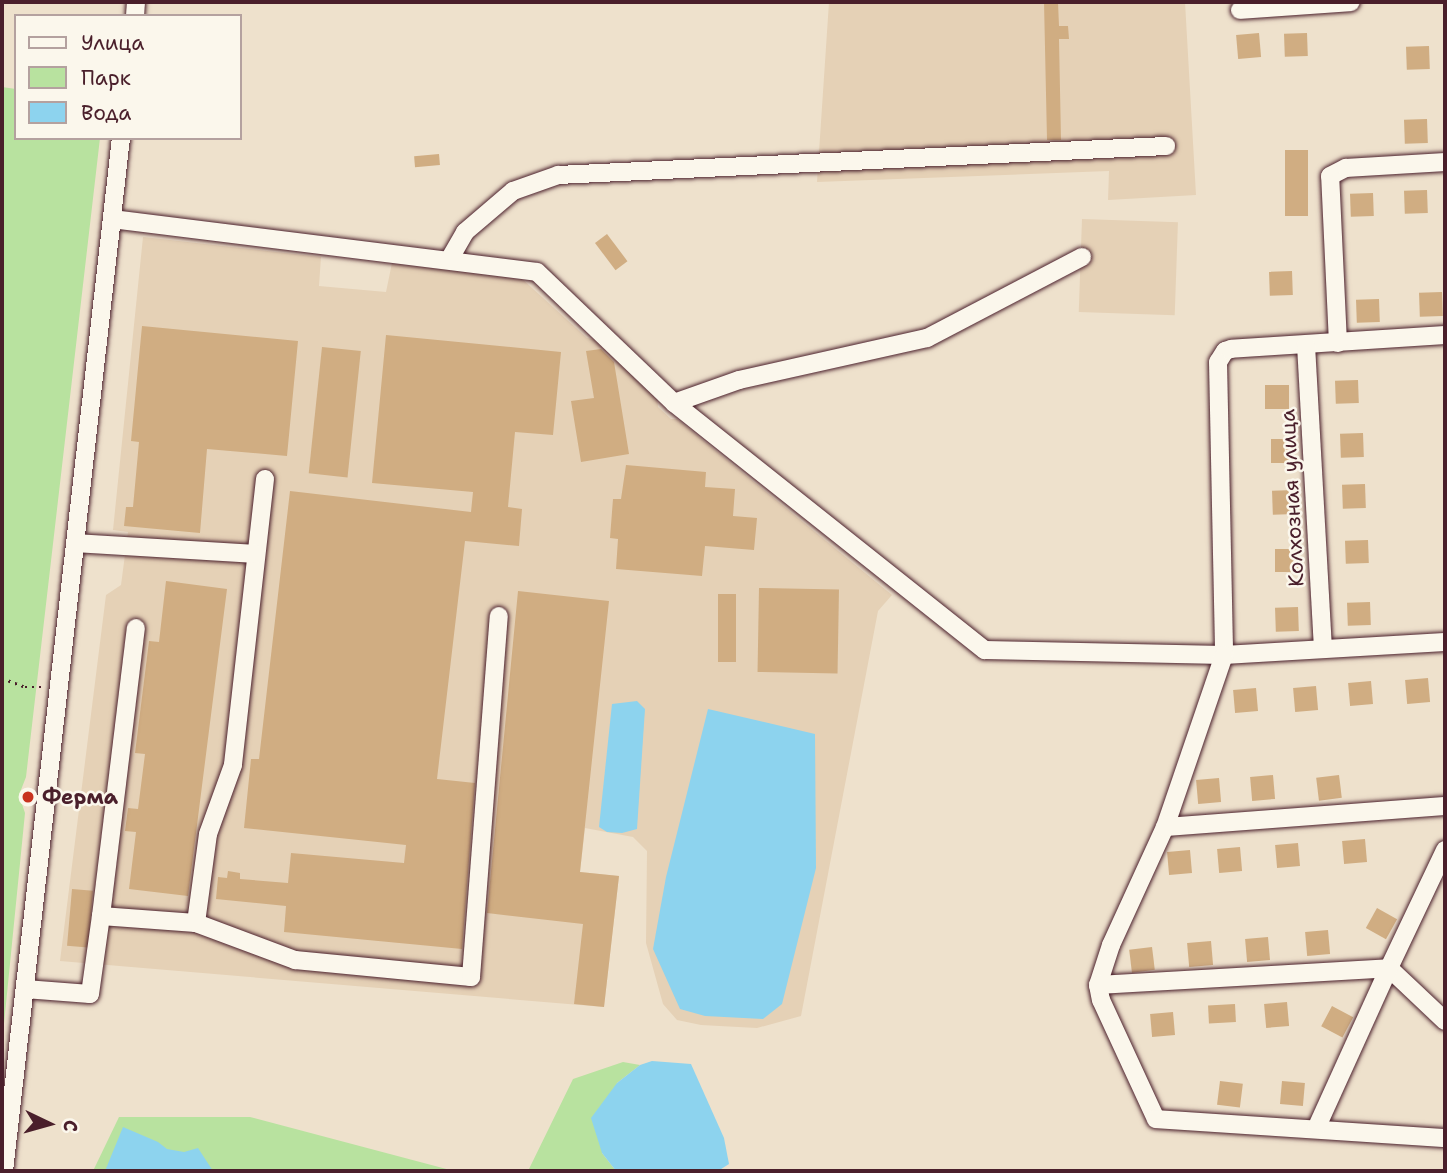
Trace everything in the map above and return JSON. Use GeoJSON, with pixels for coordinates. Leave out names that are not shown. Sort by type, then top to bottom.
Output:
{"type":"FeatureCollection","features":[{"type":"Feature","properties":{"kind":"street"},"geometry":{"type":"LineString","coordinates":[[1240,10],[1351,2]]}},
{"type":"Feature","properties":{"kind":"street"},"geometry":{"type":"LineString","coordinates":[[4,1171],[121,140]]}},
{"type":"Feature","properties":{"kind":"street"},"geometry":{"type":"LineString","coordinates":[[449,260],[465,232],[513,191],[558,175],[1166,146]]}},
{"type":"Feature","properties":{"kind":"street"},"geometry":{"type":"LineString","coordinates":[[1338,343],[1330,176],[1346,168],[1445,162]]}},
{"type":"Feature","properties":{"kind":"street"},"geometry":{"type":"LineString","coordinates":[[112,219],[537,272],[674,403],[985,650],[1224,655],[1445,642]]}},
{"type":"Feature","properties":{"kind":"street"},"geometry":{"type":"LineString","coordinates":[[674,403],[739,380],[927,338],[1082,257]]}},
{"type":"Feature","properties":{"kind":"street"},"geometry":{"type":"LineString","coordinates":[[1445,335],[1231,349],[1225,351],[1218,362],[1224,655],[1165,827],[1111,946],[1098,985],[1101,1000],[1156,1118],[1317,1127],[1445,1138]]}},
{"type":"Feature","properties":{"kind":"street","name":"Колхозная улица"},"geometry":{"type":"LineString","coordinates":[[1306,345],[1323,648]]}},
{"type":"Feature","properties":{"kind":"street"},"geometry":{"type":"LineString","coordinates":[[197,923],[208,834],[233,765],[265,479]]}},
{"type":"Feature","properties":{"kind":"street"},"geometry":{"type":"LineString","coordinates":[[75,543],[256,554]]}},
{"type":"Feature","properties":{"kind":"street"},"geometry":{"type":"LineString","coordinates":[[101,916],[197,923],[295,960],[471,977],[499,616]]}},
{"type":"Feature","properties":{"kind":"street"},"geometry":{"type":"LineString","coordinates":[[25,989],[90,994],[136,628]]}},
{"type":"Feature","properties":{"kind":"street"},"geometry":{"type":"LineString","coordinates":[[1165,827],[1445,806]]}},
{"type":"Feature","properties":{"kind":"street"},"geometry":{"type":"LineString","coordinates":[[1317,1127],[1388,968],[1445,850]]}},
{"type":"Feature","properties":{"kind":"street"},"geometry":{"type":"LineString","coordinates":[[1098,985],[1388,968],[1445,1021]]}},
{"type":"Feature","properties":{"kind":"path"},"geometry":{"type":"LineString","coordinates":[[2,678],[25,687],[59,687]]}},
{"type":"Feature","properties":{"kind":"shaded area"},"geometry":{"type":"Polygon","coordinates":[[[829,2],[1185,2],[1196,195],[1108,200],[1109,171],[817,182],[829,2]]]}},
{"type":"Feature","properties":{"kind":"shaded area"},"geometry":{"type":"Polygon","coordinates":[[[1082,219],[1178,222],[1175,315],[1079,312],[1082,219]]]}},
{"type":"Feature","properties":{"kind":"shaded area"},"geometry":{"type":"Polygon","coordinates":[[[143,237],[321,257],[319,286],[386,292],[392,263],[520,277],[587,338],[600,341],[657,397],[658,407],[671,419],[677,419],[892,595],[878,611],[801,1016],[757,1028],[701,1025],[677,1020],[663,1004],[646,943],[647,851],[633,837],[585,828],[580,872],[619,876],[604,1007],[60,961],[106,595],[121,585],[128,532],[113,530],[143,237]]]}},
{"type":"Feature","properties":{"kind":"green space"},"geometry":{"type":"Polygon","coordinates":[[[2,87],[14,89],[14,140],[100,140],[26,777],[19,795],[25,813],[2,1044],[2,87]]]}},
{"type":"Feature","properties":{"kind":"green space"},"geometry":{"type":"Polygon","coordinates":[[[623,1062],[640,1065],[617,1083],[602,1153],[616,1171],[528,1171],[573,1079],[623,1062]]]}},
{"type":"Feature","properties":{"kind":"green space"},"geometry":{"type":"Polygon","coordinates":[[[119,1117],[250,1117],[454,1171],[93,1171],[119,1117]]]}},
{"type":"Feature","properties":{"kind":"water"},"geometry":{"type":"Polygon","coordinates":[[[637,701],[645,709],[637,829],[622,833],[607,832],[599,827],[612,704],[637,701]]]}},
{"type":"Feature","properties":{"kind":"water"},"geometry":{"type":"Polygon","coordinates":[[[708,709],[815,734],[816,868],[782,1004],[763,1019],[705,1016],[680,1009],[653,949],[666,877],[708,709]]]}},
{"type":"Feature","properties":{"kind":"water"},"geometry":{"type":"Polygon","coordinates":[[[652,1061],[691,1064],[724,1138],[729,1164],[718,1171],[616,1171],[602,1153],[591,1118],[617,1083],[640,1065],[652,1061]]]}},
{"type":"Feature","properties":{"kind":"water"},"geometry":{"type":"Polygon","coordinates":[[[123,1127],[158,1142],[167,1149],[184,1152],[198,1148],[213,1171],[105,1171],[123,1127]]]}},
{"type":"Feature","properties":{"kind":"building"},"geometry":{"type":"Polygon","coordinates":[[[1044,2],[1058,2],[1059,26],[1068,26],[1069,39],[1059,39],[1061,140],[1047,140],[1044,2]]]}},
{"type":"Feature","properties":{"kind":"building"},"geometry":{"type":"Polygon","coordinates":[[[1259,33],[1261,57],[1238,59],[1236,35],[1259,33]]]}},
{"type":"Feature","properties":{"kind":"building"},"geometry":{"type":"Polygon","coordinates":[[[1307,33],[1308,56],[1285,57],[1284,34],[1307,33]]]}},
{"type":"Feature","properties":{"kind":"building"},"geometry":{"type":"Polygon","coordinates":[[[1429,46],[1430,69],[1407,70],[1406,47],[1429,46]]]}},
{"type":"Feature","properties":{"kind":"building"},"geometry":{"type":"Polygon","coordinates":[[[1427,119],[1428,143],[1405,144],[1404,120],[1427,119]]]}},
{"type":"Feature","properties":{"kind":"building"},"geometry":{"type":"Polygon","coordinates":[[[1285,150],[1308,150],[1308,216],[1285,216],[1285,150]]]}},
{"type":"Feature","properties":{"kind":"building"},"geometry":{"type":"Polygon","coordinates":[[[439,154],[440,165],[415,167],[414,156],[439,154]]]}},
{"type":"Feature","properties":{"kind":"building"},"geometry":{"type":"Polygon","coordinates":[[[1427,190],[1428,213],[1405,214],[1404,191],[1427,190]]]}},
{"type":"Feature","properties":{"kind":"building"},"geometry":{"type":"Polygon","coordinates":[[[1373,193],[1374,216],[1351,217],[1350,194],[1373,193]]]}},
{"type":"Feature","properties":{"kind":"building"},"geometry":{"type":"Polygon","coordinates":[[[607,234],[627,261],[615,270],[595,243],[607,234]]]}},
{"type":"Feature","properties":{"kind":"building"},"geometry":{"type":"Polygon","coordinates":[[[1292,271],[1293,295],[1270,296],[1269,272],[1292,271]]]}},
{"type":"Feature","properties":{"kind":"building"},"geometry":{"type":"Polygon","coordinates":[[[1442,292],[1443,316],[1420,317],[1419,293],[1442,292]]]}},
{"type":"Feature","properties":{"kind":"building"},"geometry":{"type":"Polygon","coordinates":[[[1379,299],[1380,322],[1357,323],[1356,300],[1379,299]]]}},
{"type":"Feature","properties":{"kind":"building"},"geometry":{"type":"Polygon","coordinates":[[[142,326],[298,341],[287,456],[207,449],[200,533],[124,526],[126,507],[133,507],[139,442],[131,441],[142,326]]]}},
{"type":"Feature","properties":{"kind":"building"},"geometry":{"type":"Polygon","coordinates":[[[386,335],[561,352],[553,435],[515,432],[508,507],[522,509],[519,546],[465,541],[437,779],[475,783],[462,949],[284,932],[286,906],[216,899],[218,877],[227,878],[228,871],[240,873],[240,879],[288,883],[291,853],[404,863],[406,845],[244,828],[251,759],[259,759],[290,491],[471,512],[473,492],[372,483],[386,335]]]}},
{"type":"Feature","properties":{"kind":"building"},"geometry":{"type":"Polygon","coordinates":[[[322,347],[361,351],[348,477],[309,473],[322,347]]]}},
{"type":"Feature","properties":{"kind":"building"},"geometry":{"type":"Polygon","coordinates":[[[601,349],[614,362],[629,454],[581,462],[571,401],[594,398],[586,351],[601,349]]]}},
{"type":"Feature","properties":{"kind":"building"},"geometry":{"type":"Polygon","coordinates":[[[1358,380],[1359,403],[1336,404],[1335,381],[1358,380]]]}},
{"type":"Feature","properties":{"kind":"building"},"geometry":{"type":"Polygon","coordinates":[[[1265,385],[1289,385],[1289,409],[1265,409],[1265,385]]]}},
{"type":"Feature","properties":{"kind":"building"},"geometry":{"type":"Polygon","coordinates":[[[1363,433],[1364,457],[1341,458],[1340,434],[1363,433]]]}},
{"type":"Feature","properties":{"kind":"building"},"geometry":{"type":"Polygon","coordinates":[[[1271,439],[1294,439],[1294,463],[1271,463],[1271,439]]]}},
{"type":"Feature","properties":{"kind":"building"},"geometry":{"type":"Polygon","coordinates":[[[626,465],[706,472],[705,487],[735,489],[733,516],[757,518],[754,550],[705,546],[702,576],[616,569],[618,539],[610,538],[613,499],[621,499],[626,465]]]}},
{"type":"Feature","properties":{"kind":"building"},"geometry":{"type":"Polygon","coordinates":[[[1365,484],[1366,508],[1343,509],[1342,485],[1365,484]]]}},
{"type":"Feature","properties":{"kind":"building"},"geometry":{"type":"Polygon","coordinates":[[[1295,490],[1296,514],[1273,515],[1272,491],[1295,490]]]}},
{"type":"Feature","properties":{"kind":"building"},"geometry":{"type":"Polygon","coordinates":[[[1368,540],[1369,563],[1346,564],[1345,541],[1368,540]]]}},
{"type":"Feature","properties":{"kind":"building"},"geometry":{"type":"Polygon","coordinates":[[[1275,549],[1298,549],[1298,572],[1275,572],[1275,549]]]}},
{"type":"Feature","properties":{"kind":"building"},"geometry":{"type":"Polygon","coordinates":[[[166,581],[227,589],[188,896],[129,889],[136,832],[125,831],[128,808],[138,809],[145,754],[135,753],[149,641],[159,642],[166,581]]]}},
{"type":"Feature","properties":{"kind":"building"},"geometry":{"type":"Polygon","coordinates":[[[759,588],[839,589],[838,673],[758,672],[759,588]]]}},
{"type":"Feature","properties":{"kind":"building"},"geometry":{"type":"Polygon","coordinates":[[[518,591],[609,601],[580,872],[619,876],[604,1007],[574,1004],[583,924],[487,913],[518,591]]]}},
{"type":"Feature","properties":{"kind":"building"},"geometry":{"type":"Polygon","coordinates":[[[718,594],[736,594],[736,662],[718,662],[718,594]]]}},
{"type":"Feature","properties":{"kind":"building"},"geometry":{"type":"Polygon","coordinates":[[[1370,602],[1371,625],[1348,626],[1347,603],[1370,602]]]}},
{"type":"Feature","properties":{"kind":"building"},"geometry":{"type":"Polygon","coordinates":[[[1298,607],[1299,631],[1276,632],[1275,608],[1298,607]]]}},
{"type":"Feature","properties":{"kind":"building"},"geometry":{"type":"Polygon","coordinates":[[[1428,678],[1430,702],[1407,704],[1405,680],[1428,678]]]}},
{"type":"Feature","properties":{"kind":"building"},"geometry":{"type":"Polygon","coordinates":[[[1371,681],[1373,704],[1350,706],[1348,683],[1371,681]]]}},
{"type":"Feature","properties":{"kind":"building"},"geometry":{"type":"Polygon","coordinates":[[[1316,686],[1318,710],[1295,712],[1293,688],[1316,686]]]}},
{"type":"Feature","properties":{"kind":"building"},"geometry":{"type":"Polygon","coordinates":[[[1256,688],[1258,711],[1235,713],[1233,690],[1256,688]]]}},
{"type":"Feature","properties":{"kind":"building"},"geometry":{"type":"Polygon","coordinates":[[[1273,775],[1275,799],[1252,801],[1250,777],[1273,775]]]}},
{"type":"Feature","properties":{"kind":"building"},"geometry":{"type":"Polygon","coordinates":[[[1339,775],[1342,798],[1319,801],[1316,778],[1339,775]]]}},
{"type":"Feature","properties":{"kind":"building"},"geometry":{"type":"Polygon","coordinates":[[[1219,778],[1221,802],[1198,804],[1196,780],[1219,778]]]}},
{"type":"Feature","properties":{"kind":"building"},"geometry":{"type":"Polygon","coordinates":[[[1365,839],[1367,862],[1344,864],[1342,841],[1365,839]]]}},
{"type":"Feature","properties":{"kind":"building"},"geometry":{"type":"Polygon","coordinates":[[[1298,843],[1300,866],[1277,868],[1275,845],[1298,843]]]}},
{"type":"Feature","properties":{"kind":"building"},"geometry":{"type":"Polygon","coordinates":[[[1240,847],[1242,871],[1219,873],[1217,849],[1240,847]]]}},
{"type":"Feature","properties":{"kind":"building"},"geometry":{"type":"Polygon","coordinates":[[[1190,850],[1192,873],[1169,875],[1167,852],[1190,850]]]}},
{"type":"Feature","properties":{"kind":"building"},"geometry":{"type":"Polygon","coordinates":[[[72,889],[93,891],[88,948],[67,946],[72,889]]]}},
{"type":"Feature","properties":{"kind":"building"},"geometry":{"type":"Polygon","coordinates":[[[1377,908],[1397,919],[1386,939],[1366,928],[1377,908]]]}},
{"type":"Feature","properties":{"kind":"building"},"geometry":{"type":"Polygon","coordinates":[[[1328,930],[1330,954],[1307,956],[1305,932],[1328,930]]]}},
{"type":"Feature","properties":{"kind":"building"},"geometry":{"type":"Polygon","coordinates":[[[1268,937],[1270,960],[1247,962],[1245,939],[1268,937]]]}},
{"type":"Feature","properties":{"kind":"building"},"geometry":{"type":"Polygon","coordinates":[[[1211,941],[1213,965],[1189,967],[1187,943],[1211,941]]]}},
{"type":"Feature","properties":{"kind":"building"},"geometry":{"type":"Polygon","coordinates":[[[1152,947],[1155,970],[1132,973],[1129,950],[1152,947]]]}},
{"type":"Feature","properties":{"kind":"building"},"geometry":{"type":"Polygon","coordinates":[[[1287,1002],[1289,1026],[1266,1028],[1264,1004],[1287,1002]]]}},
{"type":"Feature","properties":{"kind":"building"},"geometry":{"type":"Polygon","coordinates":[[[1235,1004],[1236,1022],[1209,1023],[1208,1005],[1235,1004]]]}},
{"type":"Feature","properties":{"kind":"building"},"geometry":{"type":"Polygon","coordinates":[[[1332,1006],[1353,1017],[1342,1038],[1321,1026],[1332,1006]]]}},
{"type":"Feature","properties":{"kind":"building"},"geometry":{"type":"Polygon","coordinates":[[[1173,1012],[1175,1035],[1152,1037],[1150,1014],[1173,1012]]]}},
{"type":"Feature","properties":{"kind":"building"},"geometry":{"type":"Polygon","coordinates":[[[1220,1081],[1243,1084],[1240,1108],[1217,1105],[1220,1081]]]}},
{"type":"Feature","properties":{"kind":"building"},"geometry":{"type":"Polygon","coordinates":[[[1282,1081],[1305,1083],[1303,1106],[1280,1104],[1282,1081]]]}},
{"type":"Feature","properties":{"kind":"place","name":"Ферма"},"geometry":{"type":"Point","coordinates":[28,797]}}]}
